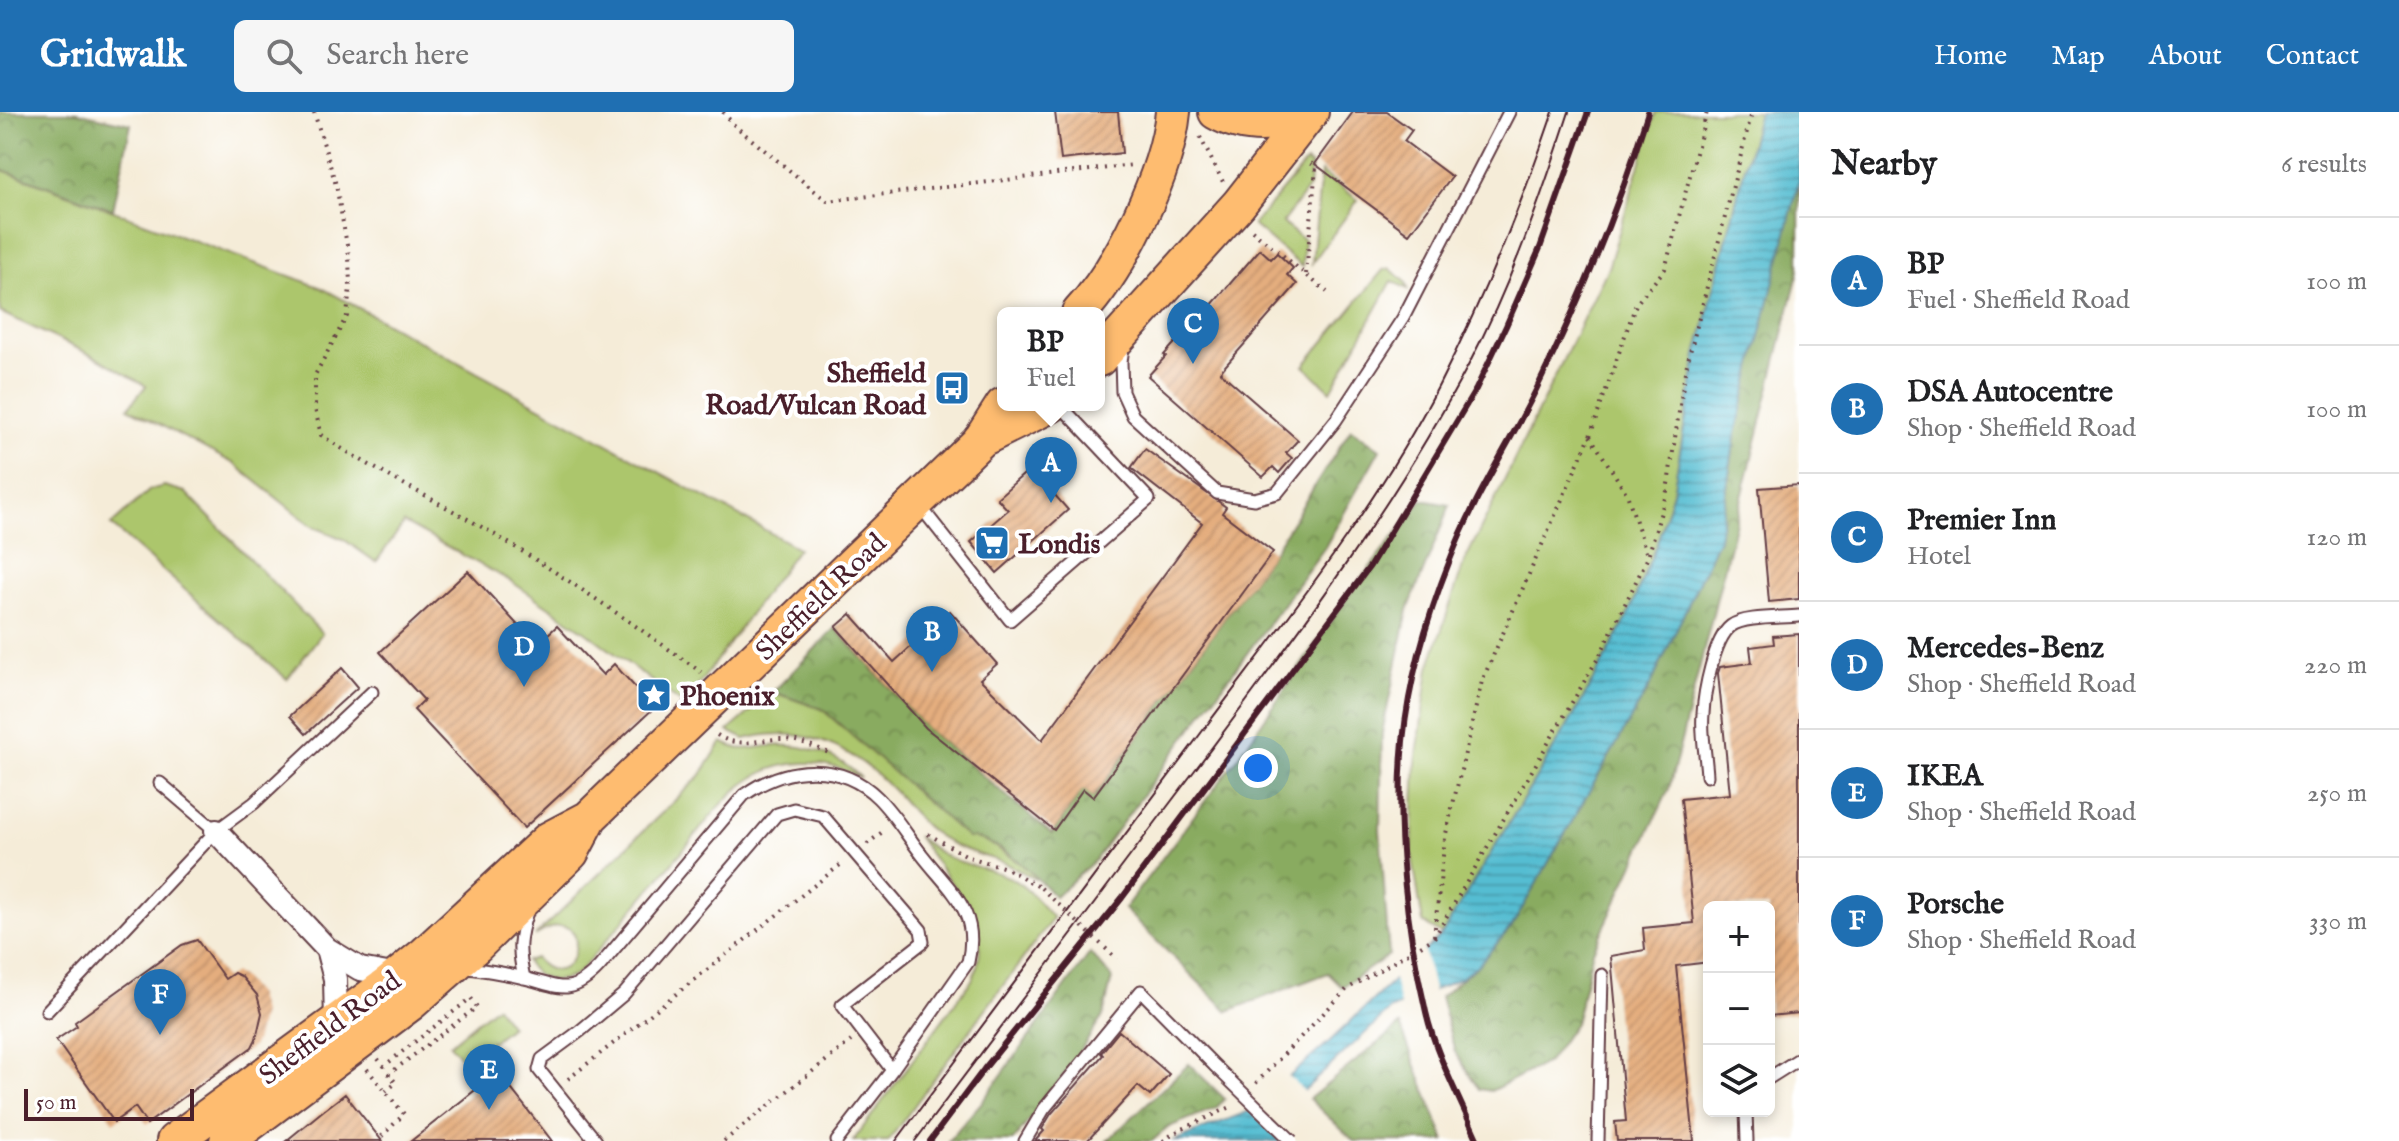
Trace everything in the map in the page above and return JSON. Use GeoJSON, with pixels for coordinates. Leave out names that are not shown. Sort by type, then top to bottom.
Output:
{"type":"FeatureCollection","features":[{"type":"Feature","properties":{"kind":"main road"},"geometry":{"type":"LineString","coordinates":[[1083,307],[1132,231],[1162,158],[1195,117],[1269,124],[1285,122],[1310,112]]}},
{"type":"Feature","properties":{"kind":"main road"},"geometry":{"type":"LineString","coordinates":[[1105,353],[1239,204],[1310,112]]}},
{"type":"Feature","properties":{"kind":"main road"},"geometry":{"type":"LineString","coordinates":[[980,441],[999,411]]}},
{"type":"Feature","properties":{"kind":"main road"},"geometry":{"type":"LineString","coordinates":[[980,441],[1039,411]]}},
{"type":"Feature","properties":{"kind":"main road","name":"Sheffield Road"},"geometry":{"type":"LineString","coordinates":[[174,1141],[398,976],[549,839],[589,818],[980,441]]}},
{"type":"Feature","properties":{"kind":"main road","name":"Sheffield Road"},"geometry":{"type":"LineString","coordinates":[[227,1141],[411,1003],[571,853],[589,818]]}},
{"type":"Feature","properties":{"kind":"street"},"geometry":{"type":"LineString","coordinates":[[216,831],[327,949],[360,969],[398,976]]}},
{"type":"Feature","properties":{"kind":"street"},"geometry":{"type":"LineString","coordinates":[[327,949],[335,979],[336,1023]]}},
{"type":"Feature","properties":{"kind":"lane"},"geometry":{"type":"LineString","coordinates":[[1126,331],[1121,362],[1122,392],[1133,416],[1217,493],[1254,499],[1277,493],[1336,420],[1403,318],[1509,112]]}},
{"type":"Feature","properties":{"kind":"lane"},"geometry":{"type":"LineString","coordinates":[[917,502],[1010,620],[1149,499],[1066,411]]}},
{"type":"Feature","properties":{"kind":"lane"},"geometry":{"type":"LineString","coordinates":[[1707,776],[1703,713],[1714,655],[1723,635],[1741,621],[1799,616]]}},
{"type":"Feature","properties":{"kind":"lane"},"geometry":{"type":"LineString","coordinates":[[47,1011],[216,831],[254,803],[372,692]]}},
{"type":"Feature","properties":{"kind":"lane"},"geometry":{"type":"LineString","coordinates":[[449,968],[469,968],[524,978],[552,988],[579,986],[590,977],[744,795],[761,783],[781,775],[826,772],[844,777],[877,797],[968,915],[972,947],[968,962],[892,1070],[837,1141]]}},
{"type":"Feature","properties":{"kind":"lane"},"geometry":{"type":"LineString","coordinates":[[160,783],[216,831]]}},
{"type":"Feature","properties":{"kind":"lane"},"geometry":{"type":"LineString","coordinates":[[596,1141],[539,1070],[542,1059],[624,994],[777,814],[794,809],[823,816],[921,930],[923,942],[842,1005],[892,1070]]}},
{"type":"Feature","properties":{"kind":"lane"},"geometry":{"type":"LineString","coordinates":[[524,978],[519,938],[534,890]]}},
{"type":"Feature","properties":{"kind":"lane"},"geometry":{"type":"LineString","coordinates":[[1598,1141],[1602,975]]}},
{"type":"Feature","properties":{"kind":"lane"},"geometry":{"type":"LineString","coordinates":[[1025,1141],[1044,1109],[1141,991],[1292,1141]]}},
{"type":"Feature","properties":{"kind":"lane"},"geometry":{"type":"LineString","coordinates":[[1775,1074],[1799,1059]]}},
{"type":"Feature","properties":{"kind":"lane"},"geometry":{"type":"LineString","coordinates":[[1746,1117],[1747,1141]]}},
{"type":"Feature","properties":{"kind":"path"},"geometry":{"type":"LineString","coordinates":[[314,112],[336,185],[349,256],[350,287],[347,316],[315,375],[315,409],[321,435],[353,457],[509,543],[723,687]]}},
{"type":"Feature","properties":{"kind":"path"},"geometry":{"type":"LineString","coordinates":[[723,112],[735,126],[827,201],[1124,167],[1162,158]]}},
{"type":"Feature","properties":{"kind":"path"},"geometry":{"type":"LineString","coordinates":[[1434,938],[1445,838],[1482,681],[1590,436],[1636,304],[1665,269],[1707,112]]}},
{"type":"Feature","properties":{"kind":"path"},"geometry":{"type":"LineString","coordinates":[[1255,1084],[1347,989],[1434,938],[1601,653],[1648,557],[1667,491],[1685,372],[1752,112]]}},
{"type":"Feature","properties":{"kind":"path"},"geometry":{"type":"LineString","coordinates":[[1195,117],[1223,182]]}},
{"type":"Feature","properties":{"kind":"path"},"geometry":{"type":"LineString","coordinates":[[1298,155],[1316,167],[1306,274]]}},
{"type":"Feature","properties":{"kind":"path"},"geometry":{"type":"LineString","coordinates":[[1241,221],[1327,292]]}},
{"type":"Feature","properties":{"kind":"path"},"geometry":{"type":"LineString","coordinates":[[1590,436],[1627,494],[1648,557]]}},
{"type":"Feature","properties":{"kind":"path"},"geometry":{"type":"LineString","coordinates":[[555,1090],[896,821]]}},
{"type":"Feature","properties":{"kind":"path"},"geometry":{"type":"LineString","coordinates":[[1041,888],[1117,959]]}},
{"type":"Feature","properties":{"kind":"path"},"geometry":{"type":"LineString","coordinates":[[376,1056],[384,1066],[471,998],[477,1007],[389,1074],[396,1083],[386,1091]]}},
{"type":"Feature","properties":{"kind":"path"},"geometry":{"type":"LineString","coordinates":[[724,1141],[863,1032]]}},
{"type":"Feature","properties":{"kind":"path"},"geometry":{"type":"LineString","coordinates":[[363,1064],[404,1114],[380,1138]]}},
{"type":"Feature","properties":{"kind":"path"},"geometry":{"type":"LineString","coordinates":[[1163,1141],[1234,1105]]}},
{"type":"Feature","properties":{"kind":"green space"},"geometry":{"type":"Polygon","coordinates":[[[0,112],[76,112],[131,124],[113,210],[0,169],[0,112]]]}},
{"type":"Feature","properties":{"kind":"green space"},"geometry":{"type":"Polygon","coordinates":[[[1656,112],[1759,112],[1697,355],[1673,492],[1657,543],[1627,618],[1577,710],[1442,934],[1423,923],[1412,855],[1416,762],[1429,668],[1464,563],[1608,268],[1656,112]]]}},
{"type":"Feature","properties":{"kind":"green space"},"geometry":{"type":"Polygon","coordinates":[[[1306,162],[1311,166],[1309,187],[1282,223],[1304,240],[1302,267],[1253,225],[1306,162]]]}},
{"type":"Feature","properties":{"kind":"green space"},"geometry":{"type":"Polygon","coordinates":[[[0,169],[322,288],[798,548],[684,705],[586,632],[509,580],[404,523],[376,562],[343,539],[312,526],[233,463],[128,408],[146,386],[100,359],[0,312],[0,169]]]}},
{"type":"Feature","properties":{"kind":"green space"},"geometry":{"type":"Polygon","coordinates":[[[1799,171],[1799,270],[1669,789],[1593,951],[1575,1023],[1548,1062],[1491,1091],[1479,1089],[1455,1052],[1440,997],[1479,964],[1512,926],[1652,682],[1719,538],[1735,437],[1799,171]]]}},
{"type":"Feature","properties":{"kind":"green space"},"geometry":{"type":"Polygon","coordinates":[[[1321,172],[1358,200],[1312,263],[1321,172]]]}},
{"type":"Feature","properties":{"kind":"green space"},"geometry":{"type":"Polygon","coordinates":[[[1389,268],[1406,282],[1408,289],[1392,281],[1331,391],[1304,366],[1383,270],[1389,268]]]}},
{"type":"Feature","properties":{"kind":"green space"},"geometry":{"type":"Polygon","coordinates":[[[1351,429],[1380,449],[1325,547],[1095,860],[1055,897],[1027,869],[1003,851],[979,839],[968,838],[822,709],[773,692],[835,628],[926,728],[1052,834],[1083,789],[1094,797],[1273,552],[1351,429]]]}},
{"type":"Feature","properties":{"kind":"green space"},"geometry":{"type":"Polygon","coordinates":[[[164,486],[185,492],[322,633],[287,679],[111,525],[150,490],[164,486]]]}},
{"type":"Feature","properties":{"kind":"green space"},"geometry":{"type":"Polygon","coordinates":[[[1422,500],[1450,505],[1408,610],[1382,733],[1380,830],[1389,955],[1342,987],[1328,973],[1228,1011],[1124,909],[1239,756],[1351,592],[1422,500]]]}},
{"type":"Feature","properties":{"kind":"green space"},"geometry":{"type":"Polygon","coordinates":[[[773,692],[822,709],[968,837],[980,837],[1033,872],[1035,879],[938,836],[876,774],[842,750],[806,737],[786,734],[744,739],[728,731],[773,692]]]}},
{"type":"Feature","properties":{"kind":"green space"},"geometry":{"type":"Polygon","coordinates":[[[722,742],[740,749],[769,746],[807,748],[842,762],[861,778],[825,765],[799,763],[774,768],[750,779],[720,806],[577,974],[562,980],[548,980],[536,973],[526,961],[535,958],[550,969],[562,969],[571,961],[576,949],[575,937],[568,928],[555,927],[535,936],[700,776],[722,742]]]}},
{"type":"Feature","properties":{"kind":"green space"},"geometry":{"type":"Polygon","coordinates":[[[917,836],[949,858],[1017,882],[1053,918],[888,1141],[853,1141],[972,980],[978,964],[980,940],[975,916],[917,836]]]}},
{"type":"Feature","properties":{"kind":"green space"},"geometry":{"type":"Polygon","coordinates":[[[1090,953],[1112,978],[1103,1016],[1068,1070],[1013,1141],[948,1141],[982,1102],[1090,953]]]}},
{"type":"Feature","properties":{"kind":"green space"},"geometry":{"type":"Polygon","coordinates":[[[496,1006],[511,1026],[465,1063],[450,1044],[496,1006]]]}},
{"type":"Feature","properties":{"kind":"green space"},"geometry":{"type":"Polygon","coordinates":[[[1400,1025],[1445,1141],[1354,1141],[1309,1099],[1400,1025]]]}},
{"type":"Feature","properties":{"kind":"green space"},"geometry":{"type":"Polygon","coordinates":[[[1189,1064],[1225,1099],[1216,1108],[1169,1127],[1152,1141],[1107,1141],[1189,1064]]]}},
{"type":"Feature","properties":{"kind":"water"},"geometry":{"type":"Polygon","coordinates":[[[1759,112],[1799,112],[1799,181],[1735,437],[1719,538],[1652,682],[1512,926],[1479,964],[1461,978],[1390,1010],[1298,1096],[1290,1141],[1173,1141],[1250,1111],[1330,1041],[1442,934],[1577,710],[1627,618],[1657,543],[1673,492],[1697,355],[1759,112]]]}},
{"type":"Feature","properties":{"kind":"pier"},"geometry":{"type":"Polygon","coordinates":[[[1423,947],[1434,994],[1401,1010],[1393,974],[1423,947]]]}},
{"type":"Feature","properties":{"kind":"pier"},"geometry":{"type":"Polygon","coordinates":[[[1286,1074],[1306,1093],[1301,1098],[1294,1141],[1282,1141],[1247,1108],[1286,1074]]]}},
{"type":"Feature","properties":{"kind":"building"},"geometry":{"type":"Polygon","coordinates":[[[1055,112],[1118,112],[1122,153],[1061,160],[1055,112]]]}},
{"type":"Feature","properties":{"kind":"building"},"geometry":{"type":"Polygon","coordinates":[[[1353,112],[1387,112],[1412,130],[1404,141],[1452,177],[1409,234],[1315,164],[1353,112]]]}},
{"type":"Feature","properties":{"kind":"building"},"geometry":{"type":"Polygon","coordinates":[[[1260,249],[1271,259],[1277,253],[1293,268],[1287,275],[1297,284],[1220,372],[1298,440],[1286,453],[1292,458],[1279,473],[1273,467],[1263,477],[1148,376],[1260,249]]]}},
{"type":"Feature","properties":{"kind":"building"},"geometry":{"type":"Polygon","coordinates":[[[1145,449],[1226,507],[1222,513],[1273,552],[1093,797],[1083,789],[1054,830],[926,728],[836,627],[851,614],[894,662],[950,611],[997,664],[980,679],[1042,740],[1202,523],[1131,468],[1145,449]]]}},
{"type":"Feature","properties":{"kind":"building"},"geometry":{"type":"Polygon","coordinates":[[[1031,468],[1068,510],[997,573],[971,542],[1008,510],[997,498],[1031,468]]]}},
{"type":"Feature","properties":{"kind":"building"},"geometry":{"type":"Polygon","coordinates":[[[1799,485],[1799,599],[1769,602],[1759,488],[1799,485]]]}},
{"type":"Feature","properties":{"kind":"building"},"geometry":{"type":"Polygon","coordinates":[[[468,571],[536,645],[557,626],[603,675],[614,664],[654,708],[524,828],[414,710],[424,700],[380,652],[468,571]]]}},
{"type":"Feature","properties":{"kind":"building"},"geometry":{"type":"Polygon","coordinates":[[[1799,634],[1799,1013],[1775,1015],[1775,901],[1703,901],[1703,963],[1676,966],[1694,1141],[1617,1141],[1615,1122],[1626,1121],[1611,956],[1645,950],[1643,928],[1694,923],[1681,799],[1730,794],[1718,673],[1720,667],[1752,663],[1750,647],[1774,644],[1773,636],[1799,634]]]}},
{"type":"Feature","properties":{"kind":"building"},"geometry":{"type":"Polygon","coordinates":[[[342,668],[358,687],[306,734],[290,716],[342,668]]]}},
{"type":"Feature","properties":{"kind":"building"},"geometry":{"type":"Polygon","coordinates":[[[197,940],[225,979],[234,973],[241,976],[257,995],[262,1013],[256,1039],[252,1047],[147,1124],[135,1107],[114,1122],[56,1040],[77,1026],[75,1022],[182,945],[197,940]]]}},
{"type":"Feature","properties":{"kind":"building"},"geometry":{"type":"Polygon","coordinates":[[[1119,1031],[1169,1074],[1150,1096],[1138,1086],[1087,1141],[1035,1141],[1044,1131],[1042,1129],[1051,1114],[1103,1055],[1101,1053],[1119,1031]]]}},
{"type":"Feature","properties":{"kind":"building"},"geometry":{"type":"Polygon","coordinates":[[[498,1072],[552,1141],[411,1141],[498,1072]]]}},
{"type":"Feature","properties":{"kind":"building"},"geometry":{"type":"Polygon","coordinates":[[[345,1094],[382,1141],[286,1141],[324,1110],[345,1094]]]}},
{"type":"Feature","properties":{"kind":"tram line"},"geometry":{"type":"LineString","coordinates":[[896,1141],[1361,516],[1415,429],[1471,318],[1515,216],[1553,112]]}},
{"type":"Feature","properties":{"kind":"tram line"},"geometry":{"type":"LineString","coordinates":[[915,1141],[1273,666],[1377,519],[1440,417],[1498,303],[1536,208],[1569,112]]}},
{"type":"Feature","properties":{"kind":"railway"},"geometry":{"type":"LineString","coordinates":[[930,1141],[1122,898],[1370,566],[1476,389],[1540,248],[1588,112]]}},
{"type":"Feature","properties":{"kind":"railway"},"geometry":{"type":"LineString","coordinates":[[1478,1141],[1436,1045],[1413,946],[1401,843],[1401,774],[1406,718],[1420,649],[1450,560],[1583,289],[1611,220],[1648,112]]}},
{"type":"Feature","properties":{"kind":"place","name":"Premier Inn"},"geometry":{"type":"Point","coordinates":[1193,364]}},
{"type":"Feature","properties":{"kind":"place","name":"Sheffield Road/Vulcan Road"},"geometry":{"type":"Point","coordinates":[952,388]}},
{"type":"Feature","properties":{"kind":"place","name":"BP"},"geometry":{"type":"Point","coordinates":[1051,503]}},
{"type":"Feature","properties":{"kind":"place","name":"Londis"},"geometry":{"type":"Point","coordinates":[992,543]}},
{"type":"Feature","properties":{"kind":"place","name":"DSA Autocentre"},"geometry":{"type":"Point","coordinates":[932,672]}},
{"type":"Feature","properties":{"kind":"place","name":"Mercedes-Benz"},"geometry":{"type":"Point","coordinates":[524,687]}},
{"type":"Feature","properties":{"kind":"place","name":"Phoenix"},"geometry":{"type":"Point","coordinates":[654,695]}},
{"type":"Feature","properties":{"kind":"place","name":"Porsche"},"geometry":{"type":"Point","coordinates":[160,1035]}},
{"type":"Feature","properties":{"kind":"place","name":"IKEA"},"geometry":{"type":"Point","coordinates":[489,1110]}}]}
